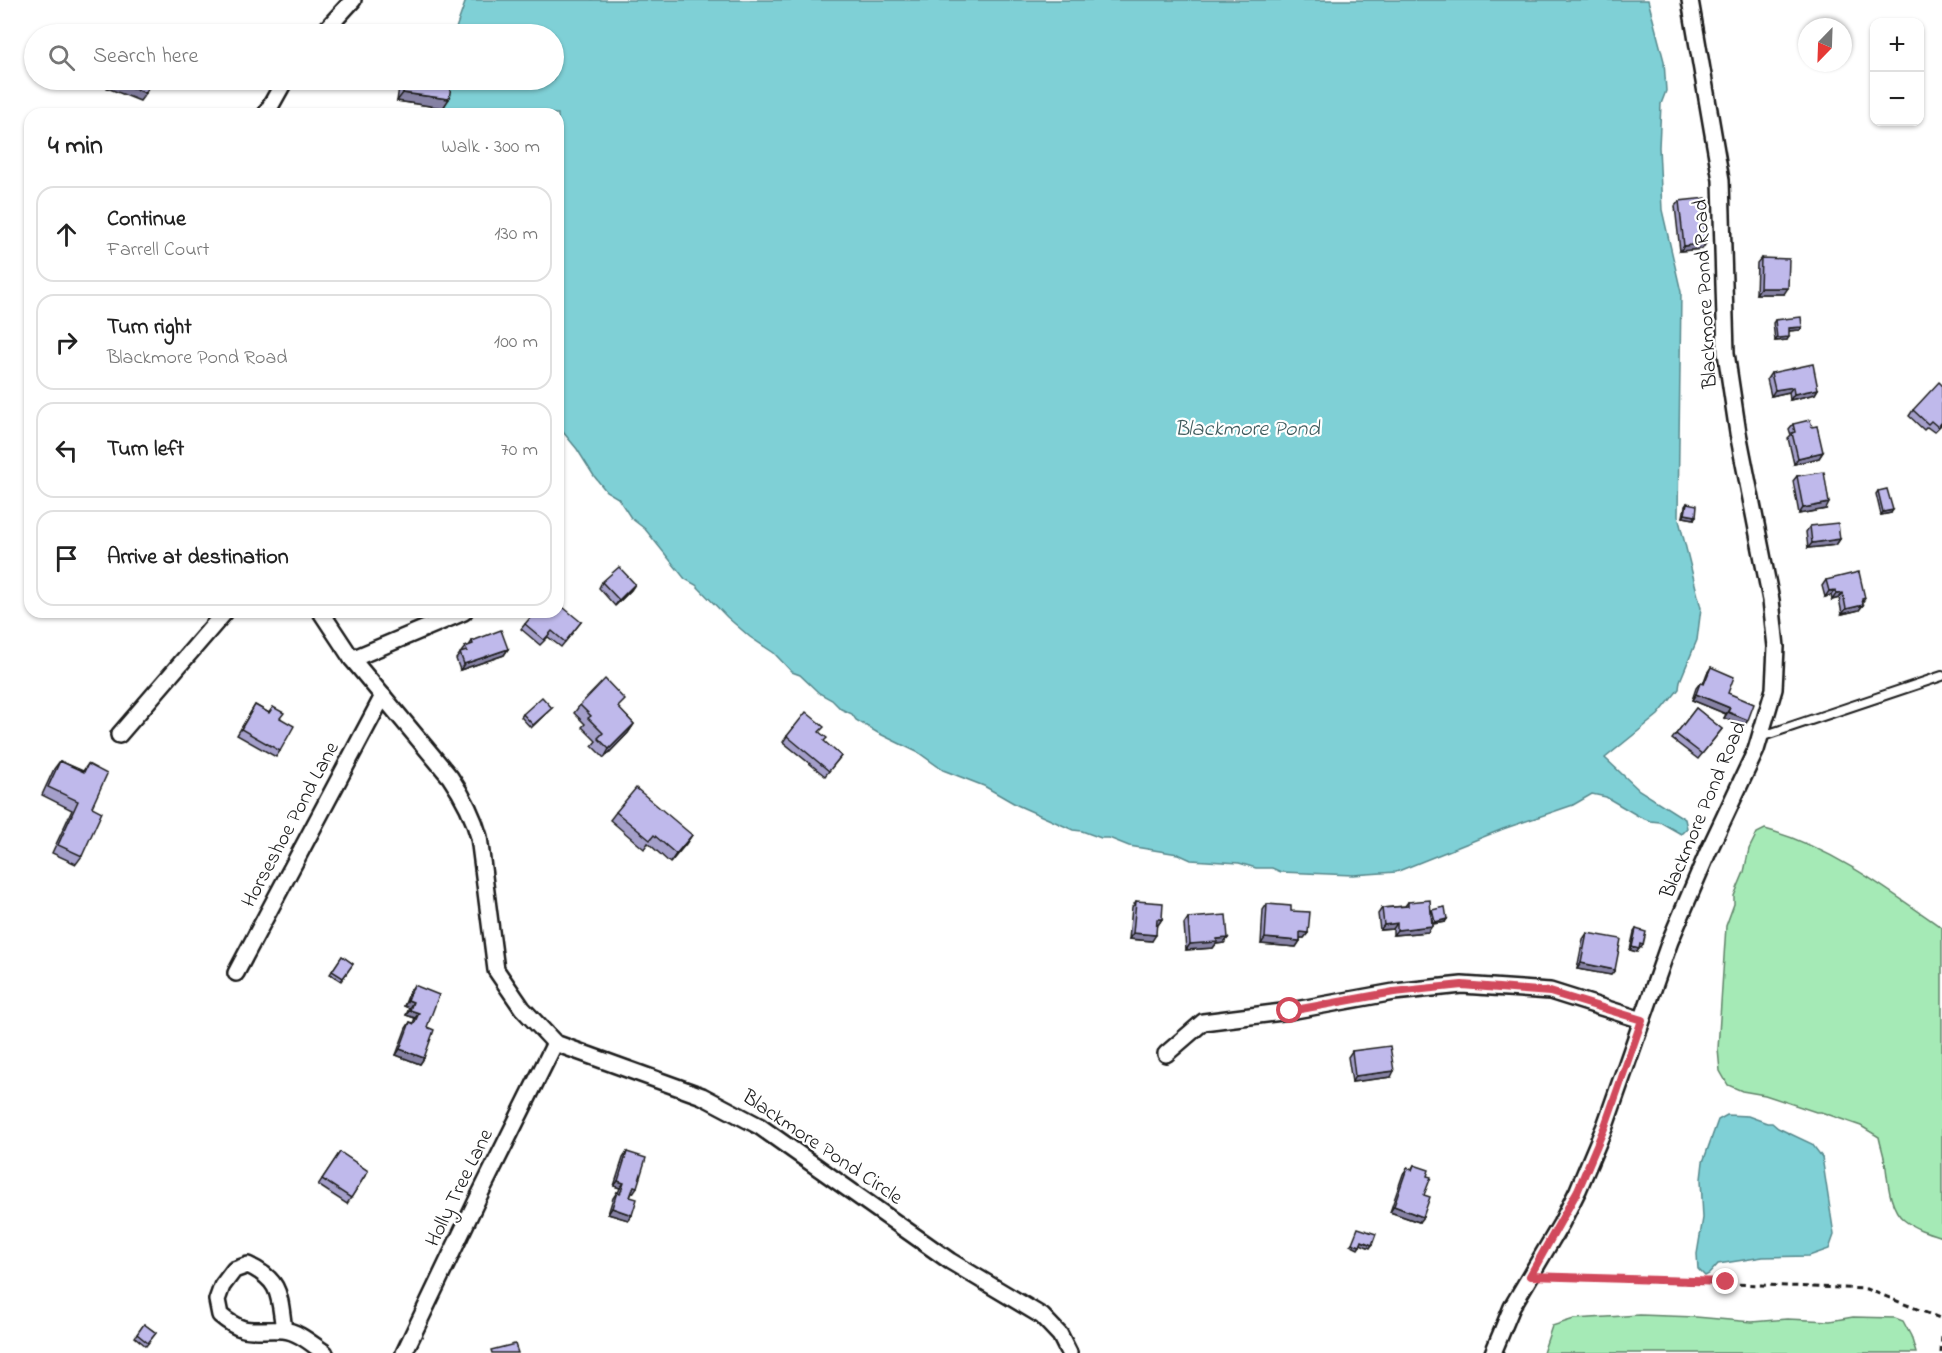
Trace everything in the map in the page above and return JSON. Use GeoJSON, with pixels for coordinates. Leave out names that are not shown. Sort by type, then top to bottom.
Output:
{"type":"FeatureCollection","features":[{"type":"Feature","properties":{"kind":"street"},"geometry":{"type":"LineString","coordinates":[[331,24],[353,0]]}},
{"type":"Feature","properties":{"kind":"street","name":"Blackmore Pond Road"},"geometry":{"type":"LineString","coordinates":[[1493,1353],[1512,1307],[1578,1190],[1605,1126],[1670,941],[1708,852],[1756,750],[1774,689],[1776,647],[1771,600],[1738,433],[1726,353],[1721,180],[1690,0]]}},
{"type":"Feature","properties":{"kind":"street"},"geometry":{"type":"LineString","coordinates":[[269,108],[279,90]]}},
{"type":"Feature","properties":{"kind":"street"},"geometry":{"type":"LineString","coordinates":[[119,735],[220,618]]}},
{"type":"Feature","properties":{"kind":"street","name":"Blackmore Pond Circle"},"geometry":{"type":"LineString","coordinates":[[325,618],[352,659],[445,770],[464,797],[479,837],[496,970],[522,1008],[555,1043],[702,1096],[759,1126],[950,1261],[1042,1316],[1060,1335],[1069,1353]]}},
{"type":"Feature","properties":{"kind":"street"},"geometry":{"type":"LineString","coordinates":[[352,659],[450,618]]}},
{"type":"Feature","properties":{"kind":"street","name":"Horseshoe Pond Lane"},"geometry":{"type":"LineString","coordinates":[[236,973],[383,696]]}},
{"type":"Feature","properties":{"kind":"street"},"geometry":{"type":"LineString","coordinates":[[1166,1054],[1203,1022],[1290,1011],[1394,992],[1462,985],[1550,992],[1642,1020]]}},
{"type":"Feature","properties":{"kind":"street","name":"Holly Tree Lane"},"geometry":{"type":"LineString","coordinates":[[404,1353],[555,1043]]}},
{"type":"Feature","properties":{"kind":"street"},"geometry":{"type":"LineString","coordinates":[[284,1330],[280,1301],[274,1282],[248,1265],[234,1270],[222,1286],[217,1300],[220,1315],[232,1325],[248,1330],[284,1330],[300,1336],[325,1353]]}},
{"type":"Feature","properties":{"kind":"lane"},"geometry":{"type":"LineString","coordinates":[[1760,737],[1942,676]]}},
{"type":"Feature","properties":{"kind":"path"},"geometry":{"type":"LineString","coordinates":[[1530,1276],[1867,1289],[1942,1319]]}},
{"type":"Feature","properties":{"kind":"path"},"geometry":{"type":"LineString","coordinates":[[1941,1353],[1942,1336]]}},
{"type":"Feature","properties":{"kind":"green space"},"geometry":{"type":"Polygon","coordinates":[[[1765,829],[1836,858],[1879,884],[1942,928],[1942,1237],[1913,1226],[1899,1215],[1890,1196],[1879,1137],[1861,1126],[1821,1112],[1765,1095],[1742,1091],[1728,1085],[1720,1071],[1718,1049],[1726,926],[1749,849],[1757,833],[1765,829]]]}},
{"type":"Feature","properties":{"kind":"green space"},"geometry":{"type":"Polygon","coordinates":[[[1640,1315],[1752,1322],[1787,1319],[1830,1321],[1853,1317],[1895,1318],[1903,1321],[1916,1353],[1543,1353],[1552,1326],[1574,1319],[1640,1315]]]}},
{"type":"Feature","properties":{"kind":"water","name":"Blackmore Pond"},"geometry":{"type":"Polygon","coordinates":[[[466,0],[1648,0],[1664,61],[1666,91],[1661,104],[1659,147],[1662,210],[1681,292],[1678,516],[1701,608],[1697,640],[1680,681],[1679,689],[1658,715],[1605,758],[1639,790],[1685,819],[1687,828],[1681,834],[1660,822],[1640,817],[1606,797],[1592,794],[1573,805],[1503,829],[1396,872],[1353,875],[1281,872],[1272,868],[1256,868],[1239,863],[1191,860],[1178,854],[1129,846],[1109,838],[1073,830],[1017,805],[984,786],[943,770],[919,753],[856,720],[852,714],[819,693],[800,675],[792,672],[774,653],[750,637],[727,617],[696,585],[685,579],[645,529],[631,518],[618,498],[606,491],[564,433],[564,108],[445,108],[448,90],[564,90],[564,24],[458,24],[466,0]]]}},
{"type":"Feature","properties":{"kind":"water"},"geometry":{"type":"Polygon","coordinates":[[[1727,1115],[1748,1116],[1772,1123],[1812,1144],[1822,1157],[1834,1235],[1829,1249],[1809,1256],[1763,1257],[1718,1264],[1705,1276],[1698,1269],[1697,1254],[1703,1218],[1701,1179],[1703,1162],[1718,1120],[1727,1115]]]}},
{"type":"Feature","properties":{"kind":"building"},"geometry":{"type":"Polygon","coordinates":[[[403,90],[450,90],[449,99],[403,93],[403,90]]]}},
{"type":"Feature","properties":{"kind":"building"},"geometry":{"type":"Polygon","coordinates":[[[1706,198],[1708,221],[1704,222],[1706,243],[1684,246],[1679,201],[1706,198]]]}},
{"type":"Feature","properties":{"kind":"building"},"geometry":{"type":"Polygon","coordinates":[[[1761,258],[1789,259],[1788,288],[1760,288],[1761,258]]]}},
{"type":"Feature","properties":{"kind":"building"},"geometry":{"type":"Polygon","coordinates":[[[1801,317],[1802,327],[1789,328],[1789,337],[1777,338],[1775,320],[1801,317]]]}},
{"type":"Feature","properties":{"kind":"building"},"geometry":{"type":"Polygon","coordinates":[[[1813,364],[1818,389],[1794,394],[1793,387],[1775,390],[1771,373],[1813,364]]]}},
{"type":"Feature","properties":{"kind":"building"},"geometry":{"type":"Polygon","coordinates":[[[1939,382],[1942,385],[1942,422],[1938,427],[1931,421],[1928,424],[1913,410],[1939,382]]]}},
{"type":"Feature","properties":{"kind":"building"},"geometry":{"type":"Polygon","coordinates":[[[1810,420],[1812,427],[1817,426],[1823,452],[1798,458],[1792,433],[1795,432],[1793,424],[1810,420]]]}},
{"type":"Feature","properties":{"kind":"building"},"geometry":{"type":"Polygon","coordinates":[[[1824,472],[1829,503],[1803,508],[1797,476],[1824,472]]]}},
{"type":"Feature","properties":{"kind":"building"},"geometry":{"type":"Polygon","coordinates":[[[1887,489],[1893,510],[1883,512],[1878,491],[1887,489]]]}},
{"type":"Feature","properties":{"kind":"building"},"geometry":{"type":"Polygon","coordinates":[[[1687,503],[1697,505],[1696,516],[1685,514],[1687,503]]]}},
{"type":"Feature","properties":{"kind":"building"},"geometry":{"type":"Polygon","coordinates":[[[1838,523],[1840,539],[1812,543],[1810,526],[1838,523]]]}},
{"type":"Feature","properties":{"kind":"building"},"geometry":{"type":"Polygon","coordinates":[[[619,567],[635,584],[619,600],[602,582],[619,567]]]}},
{"type":"Feature","properties":{"kind":"building"},"geometry":{"type":"Polygon","coordinates":[[[1859,572],[1865,598],[1862,599],[1863,605],[1846,609],[1843,593],[1836,594],[1835,590],[1829,591],[1826,580],[1859,572]]]}},
{"type":"Feature","properties":{"kind":"building"},"geometry":{"type":"Polygon","coordinates":[[[564,608],[581,622],[565,642],[552,631],[544,640],[525,624],[530,618],[564,618],[564,608]]]}},
{"type":"Feature","properties":{"kind":"building"},"geometry":{"type":"Polygon","coordinates":[[[501,630],[508,649],[464,664],[460,653],[467,651],[465,647],[473,644],[472,641],[501,630]]]}},
{"type":"Feature","properties":{"kind":"building"},"geometry":{"type":"Polygon","coordinates":[[[1711,667],[1734,677],[1728,693],[1754,704],[1748,720],[1728,712],[1730,708],[1696,694],[1700,683],[1704,684],[1711,667]]]}},
{"type":"Feature","properties":{"kind":"building"},"geometry":{"type":"Polygon","coordinates":[[[605,679],[625,700],[618,707],[634,724],[609,749],[598,738],[603,733],[588,718],[591,716],[580,705],[605,679]]]}},
{"type":"Feature","properties":{"kind":"building"},"geometry":{"type":"Polygon","coordinates":[[[542,697],[552,708],[533,725],[523,714],[542,697]]]}},
{"type":"Feature","properties":{"kind":"building"},"geometry":{"type":"Polygon","coordinates":[[[255,705],[269,713],[273,707],[284,713],[280,718],[294,726],[280,751],[241,729],[255,705]]]}},
{"type":"Feature","properties":{"kind":"building"},"geometry":{"type":"Polygon","coordinates":[[[1696,708],[1722,729],[1702,754],[1676,734],[1696,708]]]}},
{"type":"Feature","properties":{"kind":"building"},"geometry":{"type":"Polygon","coordinates":[[[806,712],[824,727],[819,732],[827,738],[824,741],[841,756],[829,771],[787,736],[806,712]]]}},
{"type":"Feature","properties":{"kind":"building"},"geometry":{"type":"Polygon","coordinates":[[[60,761],[84,772],[88,764],[107,774],[92,807],[102,812],[82,856],[58,845],[78,801],[48,787],[60,761]]]}},
{"type":"Feature","properties":{"kind":"building"},"geometry":{"type":"Polygon","coordinates":[[[636,788],[692,835],[676,854],[654,835],[650,840],[616,812],[636,788]]]}},
{"type":"Feature","properties":{"kind":"building"},"geometry":{"type":"Polygon","coordinates":[[[1430,900],[1432,926],[1397,930],[1397,923],[1384,925],[1382,908],[1408,906],[1408,902],[1430,900]]]}},
{"type":"Feature","properties":{"kind":"building"},"geometry":{"type":"Polygon","coordinates":[[[1136,901],[1163,903],[1162,919],[1157,919],[1156,935],[1133,933],[1136,901]]]}},
{"type":"Feature","properties":{"kind":"building"},"geometry":{"type":"Polygon","coordinates":[[[1267,904],[1291,906],[1291,911],[1310,912],[1308,933],[1300,932],[1300,941],[1265,938],[1267,904]]]}},
{"type":"Feature","properties":{"kind":"building"},"geometry":{"type":"Polygon","coordinates":[[[1445,907],[1447,919],[1435,922],[1432,910],[1445,907]]]}},
{"type":"Feature","properties":{"kind":"building"},"geometry":{"type":"Polygon","coordinates":[[[1226,915],[1228,938],[1217,939],[1217,942],[1190,944],[1188,918],[1226,915]]]}},
{"type":"Feature","properties":{"kind":"building"},"geometry":{"type":"Polygon","coordinates":[[[1636,929],[1646,932],[1643,945],[1640,944],[1639,949],[1632,947],[1636,929]]]}},
{"type":"Feature","properties":{"kind":"building"},"geometry":{"type":"Polygon","coordinates":[[[1587,933],[1621,939],[1615,970],[1581,963],[1587,933]]]}},
{"type":"Feature","properties":{"kind":"building"},"geometry":{"type":"Polygon","coordinates":[[[342,956],[353,964],[343,978],[332,971],[342,956]]]}},
{"type":"Feature","properties":{"kind":"building"},"geometry":{"type":"Polygon","coordinates":[[[414,985],[439,995],[427,1027],[434,1030],[424,1058],[400,1049],[410,1022],[414,1024],[419,1013],[410,1010],[413,1002],[408,1000],[414,985]]]}},
{"type":"Feature","properties":{"kind":"building"},"geometry":{"type":"Polygon","coordinates":[[[1390,1046],[1394,1071],[1355,1076],[1352,1051],[1390,1046]]]}},
{"type":"Feature","properties":{"kind":"building"},"geometry":{"type":"Polygon","coordinates":[[[340,1152],[368,1171],[351,1198],[322,1179],[340,1152]]]}},
{"type":"Feature","properties":{"kind":"building"},"geometry":{"type":"Polygon","coordinates":[[[627,1152],[646,1158],[637,1187],[634,1186],[630,1197],[637,1199],[632,1215],[612,1208],[617,1192],[620,1194],[624,1183],[618,1181],[627,1152]]]}},
{"type":"Feature","properties":{"kind":"building"},"geometry":{"type":"Polygon","coordinates":[[[1414,1165],[1429,1170],[1427,1176],[1431,1177],[1424,1195],[1430,1197],[1423,1217],[1394,1206],[1407,1168],[1412,1170],[1414,1165]]]}},
{"type":"Feature","properties":{"kind":"building"},"geometry":{"type":"Polygon","coordinates":[[[1358,1228],[1376,1234],[1372,1245],[1362,1241],[1360,1246],[1352,1243],[1358,1228]]]}},
{"type":"Feature","properties":{"kind":"building"},"geometry":{"type":"Polygon","coordinates":[[[144,1324],[156,1333],[148,1343],[137,1334],[144,1324]]]}},
{"type":"Feature","properties":{"kind":"building"},"geometry":{"type":"Polygon","coordinates":[[[515,1344],[518,1353],[492,1353],[491,1350],[515,1344]]]}},
{"type":"Feature","properties":{"kind":"route"},"geometry":{"type":"LineString","coordinates":[[1290,1011],[1394,992],[1462,985],[1550,992],[1642,1020],[1620,1087],[1578,1190],[1530,1276],[1726,1282]]}}]}
